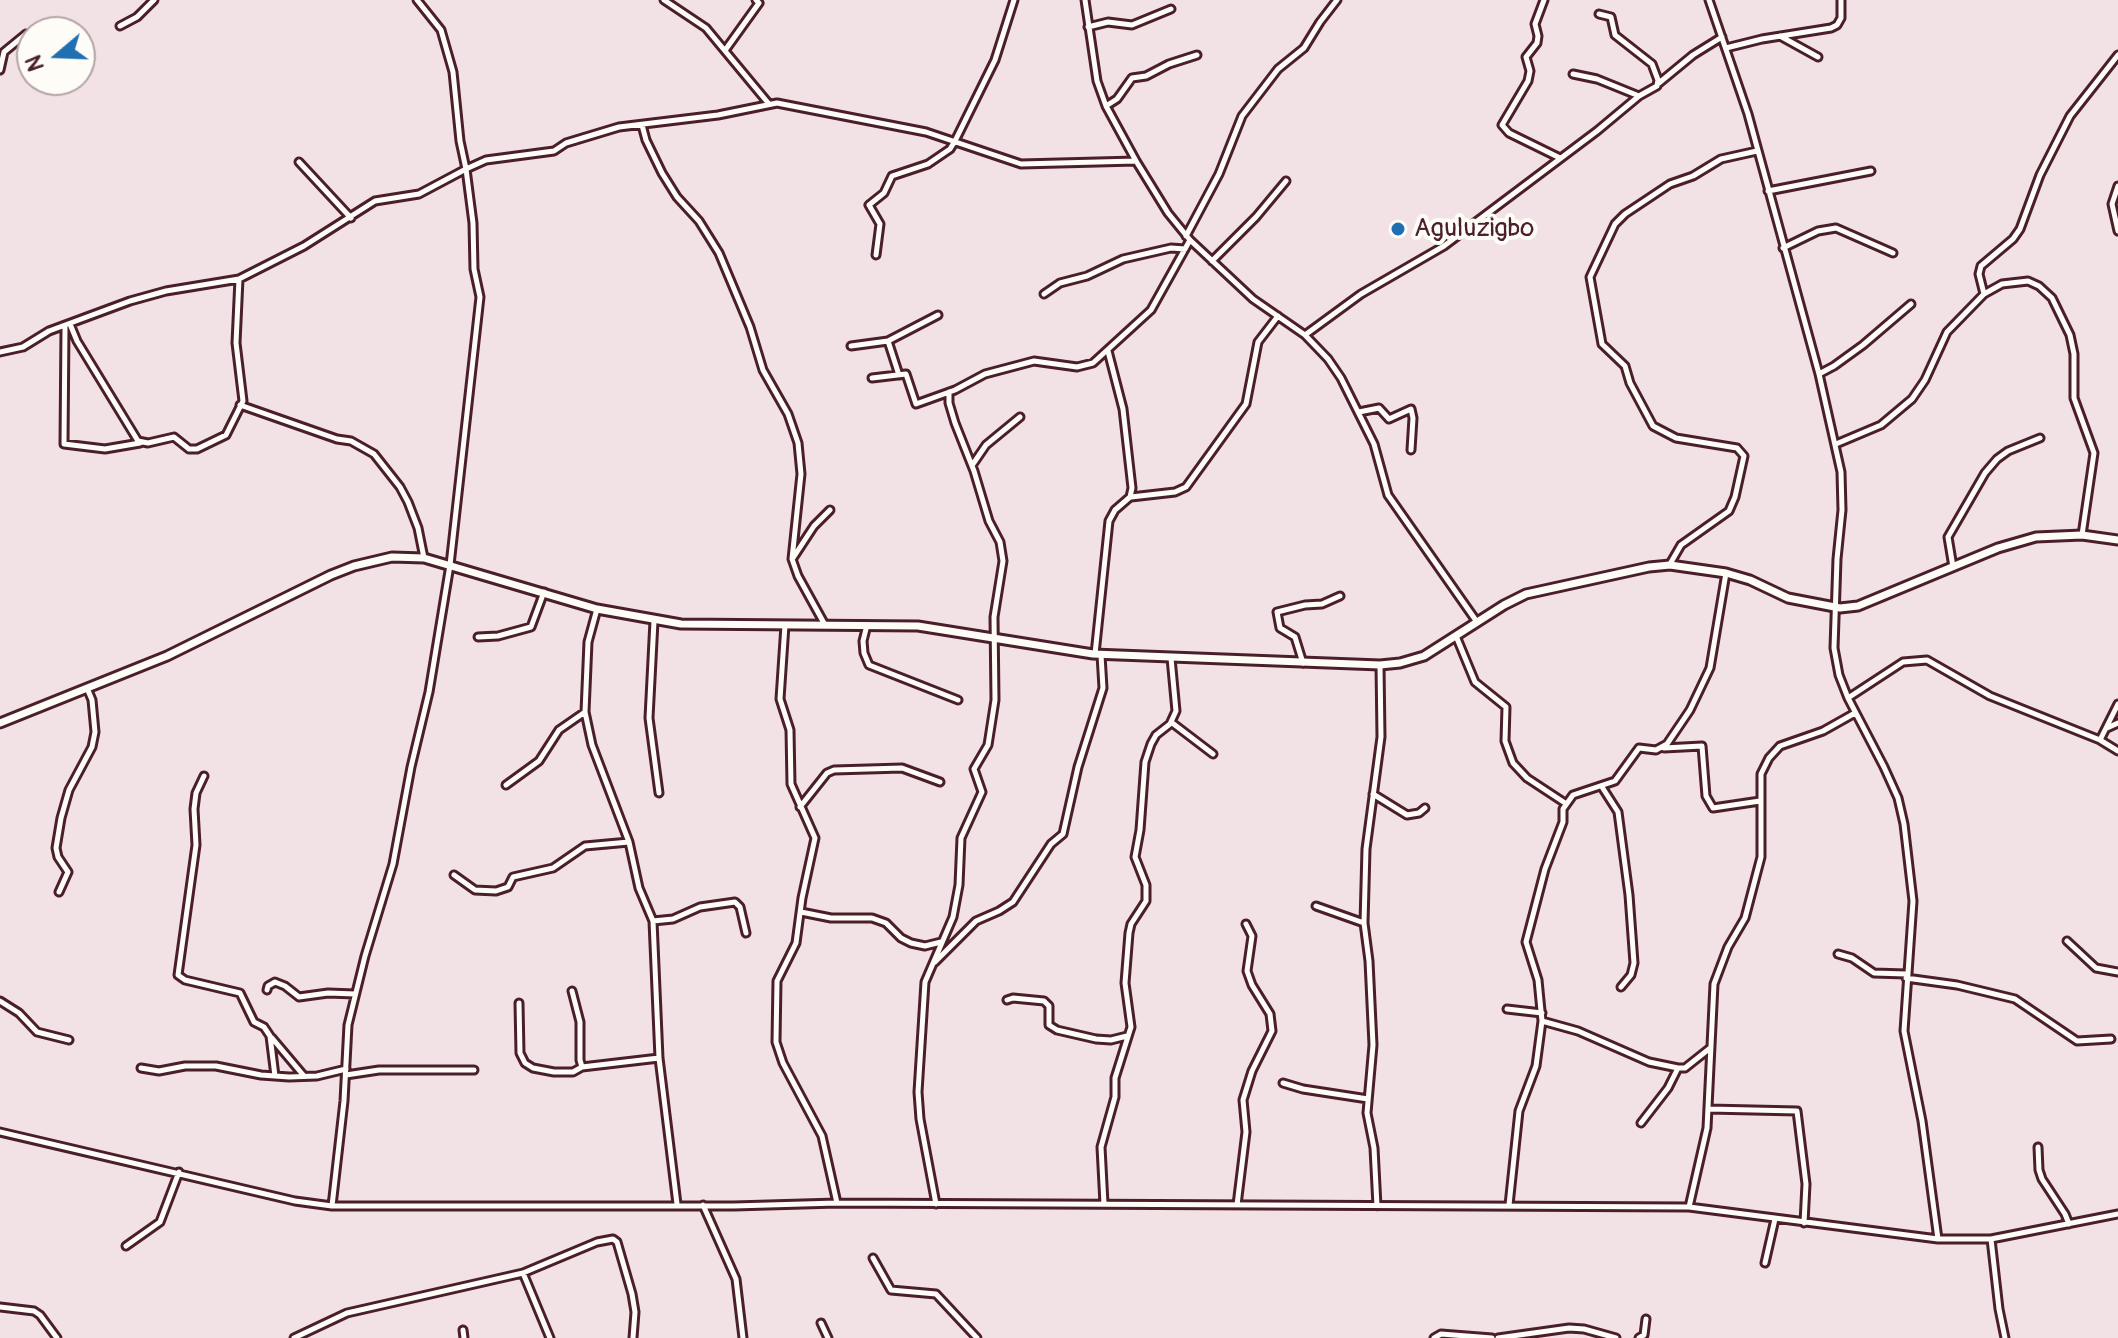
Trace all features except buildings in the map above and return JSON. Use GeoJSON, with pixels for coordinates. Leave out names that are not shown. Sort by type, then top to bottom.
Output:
{"type":"FeatureCollection","features":[{"type":"Feature","properties":{"kind":"main road"},"geometry":{"type":"LineString","coordinates":[[0,723],[167,656],[354,566],[392,557],[424,558],[597,609],[681,624],[918,626],[1098,654],[1380,665],[1424,656],[1515,599],[1546,588],[1649,567],[1670,565],[1726,573],[1750,580],[1788,598],[1836,607],[1858,606],[2013,543],[2036,537],[2082,535],[2118,540]]}},
{"type":"Feature","properties":{"kind":"street"},"geometry":{"type":"LineString","coordinates":[[120,26],[137,17],[154,0]]}},
{"type":"Feature","properties":{"kind":"street"},"geometry":{"type":"LineString","coordinates":[[332,1206],[348,1025],[393,864],[429,692],[450,565],[480,297],[474,269],[473,223],[453,72],[441,30],[417,0]]}},
{"type":"Feature","properties":{"kind":"street"},"geometry":{"type":"LineString","coordinates":[[664,0],[706,28],[769,104]]}},
{"type":"Feature","properties":{"kind":"street"},"geometry":{"type":"LineString","coordinates":[[726,49],[759,3],[756,0]]}},
{"type":"Feature","properties":{"kind":"street"},"geometry":{"type":"LineString","coordinates":[[876,255],[880,224],[869,205],[884,193],[892,176],[928,164],[950,149],[995,60],[1014,0]]}},
{"type":"Feature","properties":{"kind":"street"},"geometry":{"type":"LineString","coordinates":[[1085,0],[1097,81],[1106,106],[1168,213],[1188,238],[1253,299],[1305,335],[1341,378],[1379,458],[1388,495],[1477,622]]}},
{"type":"Feature","properties":{"kind":"street"},"geometry":{"type":"LineString","coordinates":[[872,378],[906,374],[916,404],[1001,369],[1034,361],[1069,367],[1086,365],[1108,351],[1151,310],[1185,249],[1242,116],[1278,69],[1304,48],[1337,0]]}},
{"type":"Feature","properties":{"kind":"street"},"geometry":{"type":"LineString","coordinates":[[1544,0],[1535,24],[1537,43],[1526,57],[1530,71],[1528,81],[1502,125],[1509,133],[1560,158]]}},
{"type":"Feature","properties":{"kind":"street"},"geometry":{"type":"LineString","coordinates":[[1709,0],[1757,151],[1836,444],[1841,472],[1842,510],[1834,648],[1839,675],[1848,698],[1898,798],[1904,824],[1913,901],[1904,1031],[1922,1121],[1938,1239]]}},
{"type":"Feature","properties":{"kind":"street"},"geometry":{"type":"LineString","coordinates":[[1726,48],[1837,25],[1841,18],[1841,0]]}},
{"type":"Feature","properties":{"kind":"street"},"geometry":{"type":"LineString","coordinates":[[1088,27],[1108,22],[1132,25],[1171,9]]}},
{"type":"Feature","properties":{"kind":"street"},"geometry":{"type":"LineString","coordinates":[[1599,14],[1611,17],[1615,35],[1652,64],[1658,84]]}},
{"type":"Feature","properties":{"kind":"street"},"geometry":{"type":"LineString","coordinates":[[1780,36],[1818,57]]}},
{"type":"Feature","properties":{"kind":"street"},"geometry":{"type":"LineString","coordinates":[[1305,335],[1351,300],[1444,246],[1693,55],[1722,37]]}},
{"type":"Feature","properties":{"kind":"street"},"geometry":{"type":"LineString","coordinates":[[0,70],[4,52],[16,42]]}},
{"type":"Feature","properties":{"kind":"street"},"geometry":{"type":"LineString","coordinates":[[1106,106],[1117,99],[1132,78],[1143,77],[1197,55]]}},
{"type":"Feature","properties":{"kind":"street"},"geometry":{"type":"LineString","coordinates":[[1984,294],[1979,274],[1981,266],[2013,239],[2020,229],[2040,175],[2070,116],[2118,55]]}},
{"type":"Feature","properties":{"kind":"street"},"geometry":{"type":"LineString","coordinates":[[1573,74],[1597,79],[1639,96]]}},
{"type":"Feature","properties":{"kind":"street"},"geometry":{"type":"LineString","coordinates":[[0,352],[23,347],[49,331],[130,301],[166,291],[239,279],[304,246],[375,201],[419,194],[486,160],[554,151],[566,143],[602,132],[642,125],[718,115],[769,104],[802,106],[926,132],[1034,166],[1136,161]]}},
{"type":"Feature","properties":{"kind":"street"},"geometry":{"type":"LineString","coordinates":[[642,125],[662,173],[719,253],[750,327],[763,370],[788,414],[798,443],[801,474],[792,559],[825,625]]}},
{"type":"Feature","properties":{"kind":"street"},"geometry":{"type":"LineString","coordinates":[[1670,565],[1681,545],[1729,511],[1744,456],[1737,448],[1676,438],[1653,426],[1630,383],[1625,366],[1602,344],[1590,277],[1615,224],[1625,214],[1670,184],[1693,176],[1721,159],[1757,151]]}},
{"type":"Feature","properties":{"kind":"street"},"geometry":{"type":"LineString","coordinates":[[299,162],[351,218]]}},
{"type":"Feature","properties":{"kind":"street"},"geometry":{"type":"LineString","coordinates":[[1768,191],[1871,171]]}},
{"type":"Feature","properties":{"kind":"street"},"geometry":{"type":"LineString","coordinates":[[1212,261],[1256,217],[1286,181]]}},
{"type":"Feature","properties":{"kind":"street"},"geometry":{"type":"LineString","coordinates":[[2118,186],[2112,204],[2118,231]]}},
{"type":"Feature","properties":{"kind":"street"},"geometry":{"type":"LineString","coordinates":[[1783,248],[1827,228],[1846,232],[1893,253]]}},
{"type":"Feature","properties":{"kind":"street"},"geometry":{"type":"LineString","coordinates":[[1044,294],[1060,283],[1087,276],[1123,259],[1171,248],[1185,249]]}},
{"type":"Feature","properties":{"kind":"street"},"geometry":{"type":"LineString","coordinates":[[68,326],[64,444],[105,449],[174,437],[189,449],[197,449],[226,435],[244,397],[236,343],[239,279]]}},
{"type":"Feature","properties":{"kind":"street"},"geometry":{"type":"LineString","coordinates":[[1836,444],[1881,425],[1912,399],[1925,380],[1947,332],[1984,294],[2002,284],[2028,281],[2052,298],[2062,315],[2074,354],[2074,398],[2094,453],[2082,535]]}},
{"type":"Feature","properties":{"kind":"street"},"geometry":{"type":"LineString","coordinates":[[1819,374],[1846,358],[1911,304]]}},
{"type":"Feature","properties":{"kind":"street"},"geometry":{"type":"LineString","coordinates":[[851,346],[888,341],[938,315]]}},
{"type":"Feature","properties":{"kind":"street"},"geometry":{"type":"LineString","coordinates":[[935,963],[970,926],[1013,902],[1051,844],[1063,834],[1078,767],[1103,688],[1098,654],[1109,521],[1115,510],[1130,497],[1175,492],[1186,487],[1246,404],[1258,342],[1278,316]]}},
{"type":"Feature","properties":{"kind":"street"},"geometry":{"type":"LineString","coordinates":[[68,326],[141,443]]}},
{"type":"Feature","properties":{"kind":"street"},"geometry":{"type":"LineString","coordinates":[[888,341],[899,375]]}},
{"type":"Feature","properties":{"kind":"street"},"geometry":{"type":"LineString","coordinates":[[1108,351],[1123,409],[1132,488],[1130,497]]}},
{"type":"Feature","properties":{"kind":"street"},"geometry":{"type":"LineString","coordinates":[[936,1204],[918,1092],[925,982],[953,917],[961,838],[982,792],[974,769],[988,745],[995,700],[994,617],[1003,561],[1000,542],[989,521],[955,423],[949,392]]}},
{"type":"Feature","properties":{"kind":"street"},"geometry":{"type":"LineString","coordinates":[[240,405],[337,439],[351,441],[374,454],[408,502],[418,528],[424,558]]}},
{"type":"Feature","properties":{"kind":"street"},"geometry":{"type":"LineString","coordinates":[[1359,412],[1379,408],[1389,419],[1411,409],[1411,450]]}},
{"type":"Feature","properties":{"kind":"street"},"geometry":{"type":"LineString","coordinates":[[972,465],[986,445],[1020,417]]}},
{"type":"Feature","properties":{"kind":"street"},"geometry":{"type":"LineString","coordinates":[[1953,567],[1948,537],[1985,473],[2008,451],[2040,438]]}},
{"type":"Feature","properties":{"kind":"street"},"geometry":{"type":"LineString","coordinates":[[792,559],[814,526],[830,510]]}},
{"type":"Feature","properties":{"kind":"street"},"geometry":{"type":"LineString","coordinates":[[1664,748],[1690,710],[1710,668],[1726,573]]}},
{"type":"Feature","properties":{"kind":"street"},"geometry":{"type":"LineString","coordinates":[[478,637],[498,636],[531,627],[544,592]]}},
{"type":"Feature","properties":{"kind":"street"},"geometry":{"type":"LineString","coordinates":[[1303,664],[1295,637],[1280,628],[1277,612],[1327,603],[1340,596]]}},
{"type":"Feature","properties":{"kind":"street"},"geometry":{"type":"LineString","coordinates":[[597,609],[588,642],[585,712],[592,745],[629,842],[639,888],[653,921],[659,1058],[677,1204]]}},
{"type":"Feature","properties":{"kind":"street"},"geometry":{"type":"LineString","coordinates":[[654,621],[649,718],[659,793]]}},
{"type":"Feature","properties":{"kind":"street"},"geometry":{"type":"LineString","coordinates":[[785,625],[780,699],[790,730],[791,784],[815,838],[796,943],[777,981],[776,1042],[783,1063],[822,1136],[837,1203]]}},
{"type":"Feature","properties":{"kind":"street"},"geometry":{"type":"LineString","coordinates":[[867,625],[864,653],[869,665],[958,700]]}},
{"type":"Feature","properties":{"kind":"street"},"geometry":{"type":"LineString","coordinates":[[1456,635],[1475,682],[1506,707],[1505,741],[1513,763],[1527,778],[1566,803]]}},
{"type":"Feature","properties":{"kind":"street"},"geometry":{"type":"LineString","coordinates":[[1104,1204],[1101,1147],[1115,1097],[1115,1078],[1131,1016],[1125,983],[1129,933],[1135,916],[1144,907],[1147,894],[1135,857],[1145,762],[1156,735],[1171,722],[1176,711],[1171,658]]}},
{"type":"Feature","properties":{"kind":"street"},"geometry":{"type":"LineString","coordinates":[[1848,698],[1903,662],[1919,659],[1944,669],[1990,696],[2100,740],[2118,751]]}},
{"type":"Feature","properties":{"kind":"street"},"geometry":{"type":"LineString","coordinates":[[1377,1206],[1374,1148],[1367,1113],[1373,1045],[1364,923],[1366,849],[1381,737],[1380,665]]}},
{"type":"Feature","properties":{"kind":"street"},"geometry":{"type":"LineString","coordinates":[[59,892],[68,872],[56,848],[61,818],[69,790],[92,747],[95,732],[92,700],[87,688]]}},
{"type":"Feature","properties":{"kind":"street"},"geometry":{"type":"LineString","coordinates":[[2100,740],[2118,704]]}},
{"type":"Feature","properties":{"kind":"street"},"geometry":{"type":"LineString","coordinates":[[506,785],[539,761],[559,730],[585,712]]}},
{"type":"Feature","properties":{"kind":"street"},"geometry":{"type":"LineString","coordinates":[[1689,1207],[1707,1128],[1714,984],[1728,947],[1745,918],[1761,857],[1761,774],[1775,749],[1823,731],[1855,713]]}},
{"type":"Feature","properties":{"kind":"street"},"geometry":{"type":"LineString","coordinates":[[1171,722],[1213,754]]}},
{"type":"Feature","properties":{"kind":"street"},"geometry":{"type":"LineString","coordinates":[[2106,729],[2118,723]]}},
{"type":"Feature","properties":{"kind":"street"},"geometry":{"type":"LineString","coordinates":[[1509,1205],[1519,1111],[1536,1066],[1542,1021],[1538,980],[1526,942],[1566,803],[1573,795],[1615,781],[1639,748],[1656,750],[1702,746],[1706,796],[1713,808],[1760,801]]}},
{"type":"Feature","properties":{"kind":"street"},"geometry":{"type":"LineString","coordinates":[[800,807],[827,773],[834,770],[902,768],[940,782]]}},
{"type":"Feature","properties":{"kind":"street"},"geometry":{"type":"LineString","coordinates":[[204,776],[196,793],[196,845],[178,975],[182,979],[240,993],[254,1022],[264,1027],[305,1077]]}},
{"type":"Feature","properties":{"kind":"street"},"geometry":{"type":"LineString","coordinates":[[1602,787],[1618,812],[1629,895],[1634,963],[1631,975],[1621,987]]}},
{"type":"Feature","properties":{"kind":"street"},"geometry":{"type":"LineString","coordinates":[[1373,794],[1407,815],[1419,813],[1425,808]]}},
{"type":"Feature","properties":{"kind":"street"},"geometry":{"type":"LineString","coordinates":[[454,875],[475,890],[496,891],[508,887],[513,877],[553,868],[585,846],[629,842]]}},
{"type":"Feature","properties":{"kind":"street"},"geometry":{"type":"LineString","coordinates":[[653,921],[673,919],[700,907],[735,902],[740,907],[746,933]]}},
{"type":"Feature","properties":{"kind":"street"},"geometry":{"type":"LineString","coordinates":[[1316,906],[1364,923]]}},
{"type":"Feature","properties":{"kind":"street"},"geometry":{"type":"LineString","coordinates":[[801,912],[831,918],[872,918],[886,923],[901,938],[919,945],[942,941]]}},
{"type":"Feature","properties":{"kind":"street"},"geometry":{"type":"LineString","coordinates":[[1237,1205],[1246,1132],[1243,1100],[1252,1071],[1272,1031],[1270,1014],[1247,971],[1252,936],[1246,924]]}},
{"type":"Feature","properties":{"kind":"street"},"geometry":{"type":"LineString","coordinates":[[2067,941],[2096,968],[2118,972]]}},
{"type":"Feature","properties":{"kind":"street"},"geometry":{"type":"LineString","coordinates":[[1838,954],[1852,958],[1874,973],[1957,985],[2015,999],[2077,1041],[2111,1039]]}},
{"type":"Feature","properties":{"kind":"street"},"geometry":{"type":"LineString","coordinates":[[267,990],[275,982],[299,997],[328,993],[355,994]]}},
{"type":"Feature","properties":{"kind":"street"},"geometry":{"type":"LineString","coordinates":[[572,991],[580,1022],[582,1067]]}},
{"type":"Feature","properties":{"kind":"street"},"geometry":{"type":"LineString","coordinates":[[1007,1000],[1044,1001],[1049,1006],[1049,1025],[1057,1030],[1096,1039],[1128,1036]]}},
{"type":"Feature","properties":{"kind":"street"},"geometry":{"type":"LineString","coordinates":[[0,1001],[19,1013],[37,1032],[69,1040]]}},
{"type":"Feature","properties":{"kind":"street"},"geometry":{"type":"LineString","coordinates":[[519,1003],[520,1053],[525,1063],[533,1068],[573,1072],[582,1067],[659,1058]]}},
{"type":"Feature","properties":{"kind":"street"},"geometry":{"type":"LineString","coordinates":[[1507,1009],[1542,1013]]}},
{"type":"Feature","properties":{"kind":"street"},"geometry":{"type":"LineString","coordinates":[[1542,1021],[1588,1035],[1649,1062],[1678,1068],[1685,1068],[1710,1048]]}},
{"type":"Feature","properties":{"kind":"street"},"geometry":{"type":"LineString","coordinates":[[270,1036],[275,1076]]}},
{"type":"Feature","properties":{"kind":"street"},"geometry":{"type":"LineString","coordinates":[[141,1068],[159,1071],[185,1066],[216,1066],[275,1076],[305,1077],[379,1070],[474,1070]]}},
{"type":"Feature","properties":{"kind":"street"},"geometry":{"type":"LineString","coordinates":[[1641,1123],[1668,1088],[1678,1068]]}},
{"type":"Feature","properties":{"kind":"street"},"geometry":{"type":"LineString","coordinates":[[1283,1083],[1368,1099]]}},
{"type":"Feature","properties":{"kind":"street"},"geometry":{"type":"LineString","coordinates":[[1709,1109],[1797,1111],[1806,1184],[1804,1223]]}},
{"type":"Feature","properties":{"kind":"street"},"geometry":{"type":"LineString","coordinates":[[0,1132],[295,1201],[332,1206],[837,1203],[1689,1207],[1938,1239],[1991,1239],[2118,1214]]}},
{"type":"Feature","properties":{"kind":"street"},"geometry":{"type":"LineString","coordinates":[[2038,1147],[2042,1179],[2069,1224]]}},
{"type":"Feature","properties":{"kind":"street"},"geometry":{"type":"LineString","coordinates":[[126,1246],[160,1222],[179,1172]]}},
{"type":"Feature","properties":{"kind":"street"},"geometry":{"type":"LineString","coordinates":[[703,1205],[736,1279],[743,1338]]}},
{"type":"Feature","properties":{"kind":"street"},"geometry":{"type":"LineString","coordinates":[[1765,1263],[1775,1219]]}},
{"type":"Feature","properties":{"kind":"street"},"geometry":{"type":"LineString","coordinates":[[294,1338],[347,1313],[523,1273],[597,1242],[613,1239],[617,1242],[632,1294],[635,1312],[633,1338]]}},
{"type":"Feature","properties":{"kind":"street"},"geometry":{"type":"LineString","coordinates":[[1991,1239],[2005,1338]]}},
{"type":"Feature","properties":{"kind":"street"},"geometry":{"type":"LineString","coordinates":[[873,1258],[891,1290],[936,1294],[977,1338]]}},
{"type":"Feature","properties":{"kind":"street"},"geometry":{"type":"LineString","coordinates":[[523,1273],[550,1338]]}},
{"type":"Feature","properties":{"kind":"street"},"geometry":{"type":"LineString","coordinates":[[0,1307],[34,1311],[57,1338]]}},
{"type":"Feature","properties":{"kind":"street"},"geometry":{"type":"LineString","coordinates":[[1639,1338],[1644,1335],[1646,1319]]}},
{"type":"Feature","properties":{"kind":"street"},"geometry":{"type":"LineString","coordinates":[[821,1323],[828,1338]]}},
{"type":"Feature","properties":{"kind":"street"},"geometry":{"type":"LineString","coordinates":[[1434,1338],[1441,1334],[1495,1338],[1569,1328],[1616,1338]]}},
{"type":"Feature","properties":{"kind":"street"},"geometry":{"type":"LineString","coordinates":[[463,1330],[464,1338]]}},
{"type":"Feature","properties":{"kind":"place","name":"Aguluzigbo"},"geometry":{"type":"Point","coordinates":[1398,229]}}]}
